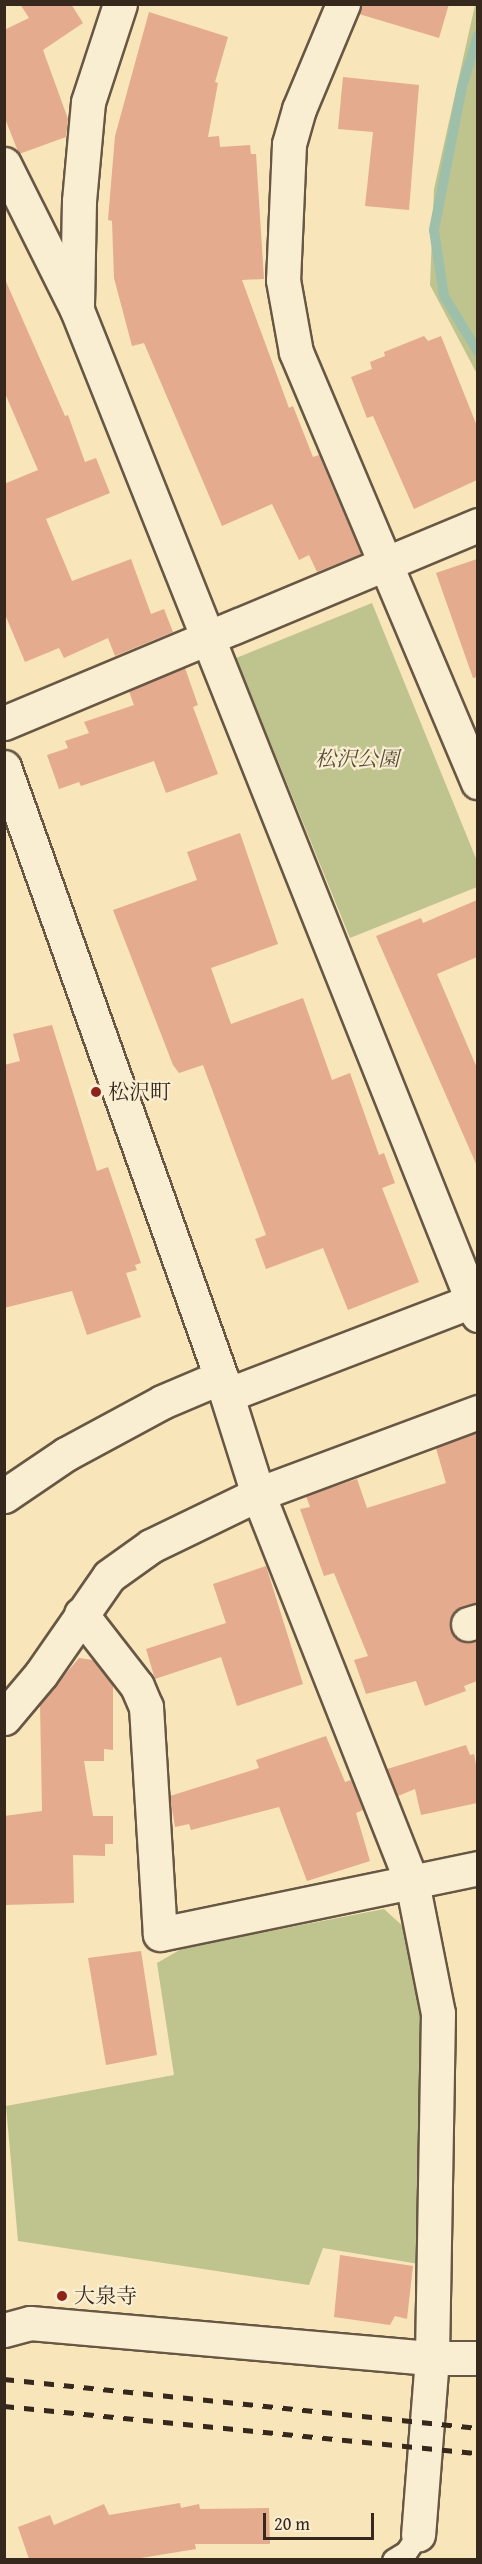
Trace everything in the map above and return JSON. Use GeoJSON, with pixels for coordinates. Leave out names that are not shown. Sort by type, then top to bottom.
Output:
{"type":"FeatureCollection","features":[{"type":"Feature","properties":{"kind":"street"},"geometry":{"type":"LineString","coordinates":[[77,310],[79,201],[88,102],[120,4]]}},
{"type":"Feature","properties":{"kind":"street"},"geometry":{"type":"LineString","coordinates":[[343,4],[299,109],[289,144],[284,280],[296,352],[477,782]]}},
{"type":"Feature","properties":{"kind":"street"},"geometry":{"type":"LineString","coordinates":[[4,164],[77,310],[473,1295],[224,1386],[162,1402],[66,1454],[4,1496]]}},
{"type":"Feature","properties":{"kind":"street"},"geometry":{"type":"LineString","coordinates":[[4,723],[477,525]]}},
{"type":"Feature","properties":{"kind":"street"},"geometry":{"type":"LineString","coordinates":[[4,767],[224,1386],[258,1494],[412,1882],[438,2013],[432,2358],[418,2534]]}},
{"type":"Feature","properties":{"kind":"street"},"geometry":{"type":"LineString","coordinates":[[4,1718],[41,1674],[109,1576],[151,1546],[258,1494],[477,1412]]}},
{"type":"Feature","properties":{"kind":"street"},"geometry":{"type":"LineString","coordinates":[[81,1614],[137,1686],[146,1707],[160,1934],[477,1868]]}},
{"type":"Feature","properties":{"kind":"street"},"geometry":{"type":"LineString","coordinates":[[4,2330],[30,2323],[432,2358],[477,2358]]}},
{"type":"Feature","properties":{"kind":"lane"},"geometry":{"type":"LineString","coordinates":[[393,2559],[406,2552],[418,2534]]}},
{"type":"Feature","properties":{"kind":"green space"},"geometry":{"type":"Polygon","coordinates":[[[475,5],[478,5],[477,374],[430,285],[434,189],[475,5]]]}},
{"type":"Feature","properties":{"kind":"green space","name":"松沢公園"},"geometry":{"type":"Polygon","coordinates":[[[372,603],[477,861],[477,887],[350,938],[236,658],[372,603]]]}},
{"type":"Feature","properties":{"kind":"green space"},"geometry":{"type":"Polygon","coordinates":[[[384,1909],[406,1929],[425,2016],[419,2264],[323,2248],[309,2285],[18,2241],[6,2106],[174,2075],[157,1963],[183,1948],[384,1909]]]}},
{"type":"Feature","properties":{"kind":"building"},"geometry":{"type":"Polygon","coordinates":[[[20,4],[71,4],[83,23],[43,50],[68,119],[66,137],[19,154],[4,116],[4,30],[29,18],[20,4]]]}},
{"type":"Feature","properties":{"kind":"building"},"geometry":{"type":"Polygon","coordinates":[[[361,4],[449,4],[439,38],[359,14],[361,4]]]}},
{"type":"Feature","properties":{"kind":"building"},"geometry":{"type":"Polygon","coordinates":[[[149,12],[228,37],[215,82],[218,83],[208,137],[219,136],[220,147],[250,145],[251,154],[256,154],[264,279],[242,280],[289,408],[293,406],[313,457],[319,455],[361,554],[317,572],[309,555],[299,560],[272,504],[222,526],[144,343],[132,346],[114,278],[112,221],[108,220],[115,136],[149,12]]]}},
{"type":"Feature","properties":{"kind":"building"},"geometry":{"type":"Polygon","coordinates":[[[343,77],[419,85],[409,210],[365,206],[373,132],[338,129],[343,77]]]}},
{"type":"Feature","properties":{"kind":"building"},"geometry":{"type":"Polygon","coordinates":[[[4,277],[65,416],[68,415],[85,462],[96,458],[110,493],[46,519],[72,581],[131,559],[151,614],[164,609],[173,632],[115,656],[108,638],[64,658],[59,648],[25,662],[4,612],[4,484],[38,470],[4,391],[4,277]]]}},
{"type":"Feature","properties":{"kind":"building"},"geometry":{"type":"Polygon","coordinates":[[[424,336],[428,341],[441,336],[477,426],[477,480],[414,509],[373,416],[367,418],[351,377],[372,369],[370,362],[385,356],[384,352],[424,336]]]}},
{"type":"Feature","properties":{"kind":"building"},"geometry":{"type":"Polygon","coordinates":[[[477,559],[477,677],[473,678],[436,573],[477,559]]]}},
{"type":"Feature","properties":{"kind":"building"},"geometry":{"type":"Polygon","coordinates":[[[185,668],[198,705],[193,707],[218,774],[166,793],[154,761],[81,786],[79,782],[59,789],[47,755],[68,748],[65,741],[89,733],[84,722],[134,705],[129,691],[185,668]]]}},
{"type":"Feature","properties":{"kind":"building"},"geometry":{"type":"Polygon","coordinates":[[[240,833],[278,944],[211,968],[231,1024],[303,998],[332,1080],[350,1073],[379,1155],[384,1153],[395,1183],[382,1188],[419,1282],[348,1310],[323,1248],[266,1269],[255,1239],[266,1235],[203,1065],[179,1073],[173,1065],[113,910],[197,880],[187,852],[240,833]]]}},
{"type":"Feature","properties":{"kind":"building"},"geometry":{"type":"Polygon","coordinates":[[[477,900],[477,957],[437,974],[477,1068],[477,1166],[376,936],[421,918],[423,923],[477,900]]]}},
{"type":"Feature","properties":{"kind":"building"},"geometry":{"type":"Polygon","coordinates":[[[52,1025],[97,1171],[108,1167],[141,1263],[135,1265],[137,1270],[126,1273],[141,1317],[87,1335],[72,1291],[4,1308],[4,1065],[20,1061],[13,1034],[52,1025]]]}},
{"type":"Feature","properties":{"kind":"building"},"geometry":{"type":"Polygon","coordinates":[[[477,1432],[477,1603],[455,1611],[450,1620],[456,1638],[464,1642],[477,1641],[477,1681],[464,1686],[466,1691],[425,1706],[416,1681],[366,1694],[354,1660],[368,1656],[334,1573],[324,1576],[300,1509],[310,1507],[306,1496],[357,1479],[367,1508],[446,1483],[436,1448],[477,1432]]]}},
{"type":"Feature","properties":{"kind":"building"},"geometry":{"type":"Polygon","coordinates":[[[266,1566],[303,1684],[237,1706],[221,1657],[155,1679],[146,1649],[226,1623],[213,1584],[266,1566]]]}},
{"type":"Feature","properties":{"kind":"building"},"geometry":{"type":"Polygon","coordinates":[[[79,1658],[93,1660],[113,1686],[113,1750],[104,1749],[104,1761],[84,1761],[93,1816],[113,1816],[113,1844],[105,1844],[105,1856],[73,1855],[74,1903],[4,1905],[4,1816],[42,1811],[40,1704],[79,1658]]]}},
{"type":"Feature","properties":{"kind":"building"},"geometry":{"type":"Polygon","coordinates":[[[326,1736],[345,1782],[351,1780],[363,1810],[356,1813],[370,1861],[307,1881],[279,1807],[191,1830],[189,1824],[175,1827],[170,1796],[259,1768],[256,1760],[326,1736]]]}},
{"type":"Feature","properties":{"kind":"building"},"geometry":{"type":"Polygon","coordinates":[[[466,1745],[470,1755],[474,1754],[477,1770],[477,1803],[421,1815],[415,1789],[398,1796],[387,1769],[466,1745]]]}},
{"type":"Feature","properties":{"kind":"building"},"geometry":{"type":"Polygon","coordinates":[[[141,1951],[157,2055],[106,2065],[88,1958],[141,1951]]]}},
{"type":"Feature","properties":{"kind":"building"},"geometry":{"type":"Polygon","coordinates":[[[340,2255],[413,2266],[407,2319],[395,2316],[390,2325],[334,2317],[340,2255]]]}},
{"type":"Feature","properties":{"kind":"building"},"geometry":{"type":"Polygon","coordinates":[[[180,2503],[181,2508],[199,2504],[200,2509],[269,2508],[270,2544],[195,2544],[196,2549],[135,2559],[29,2559],[18,2527],[50,2515],[54,2525],[104,2504],[109,2515],[180,2503]]]}},
{"type":"Feature","properties":{"kind":"waterway"},"geometry":{"type":"LineString","coordinates":[[478,35],[462,87],[434,230],[444,296],[478,352]]}},
{"type":"Feature","properties":{"kind":"railway"},"geometry":{"type":"LineString","coordinates":[[4,2379],[478,2428]]}},
{"type":"Feature","properties":{"kind":"railway"},"geometry":{"type":"LineString","coordinates":[[4,2406],[478,2453]]}},
{"type":"Feature","properties":{"kind":"place","name":"松沢町"},"geometry":{"type":"Point","coordinates":[96,1092]}},
{"type":"Feature","properties":{"kind":"place","name":"大泉寺"},"geometry":{"type":"Point","coordinates":[62,2296]}}]}
